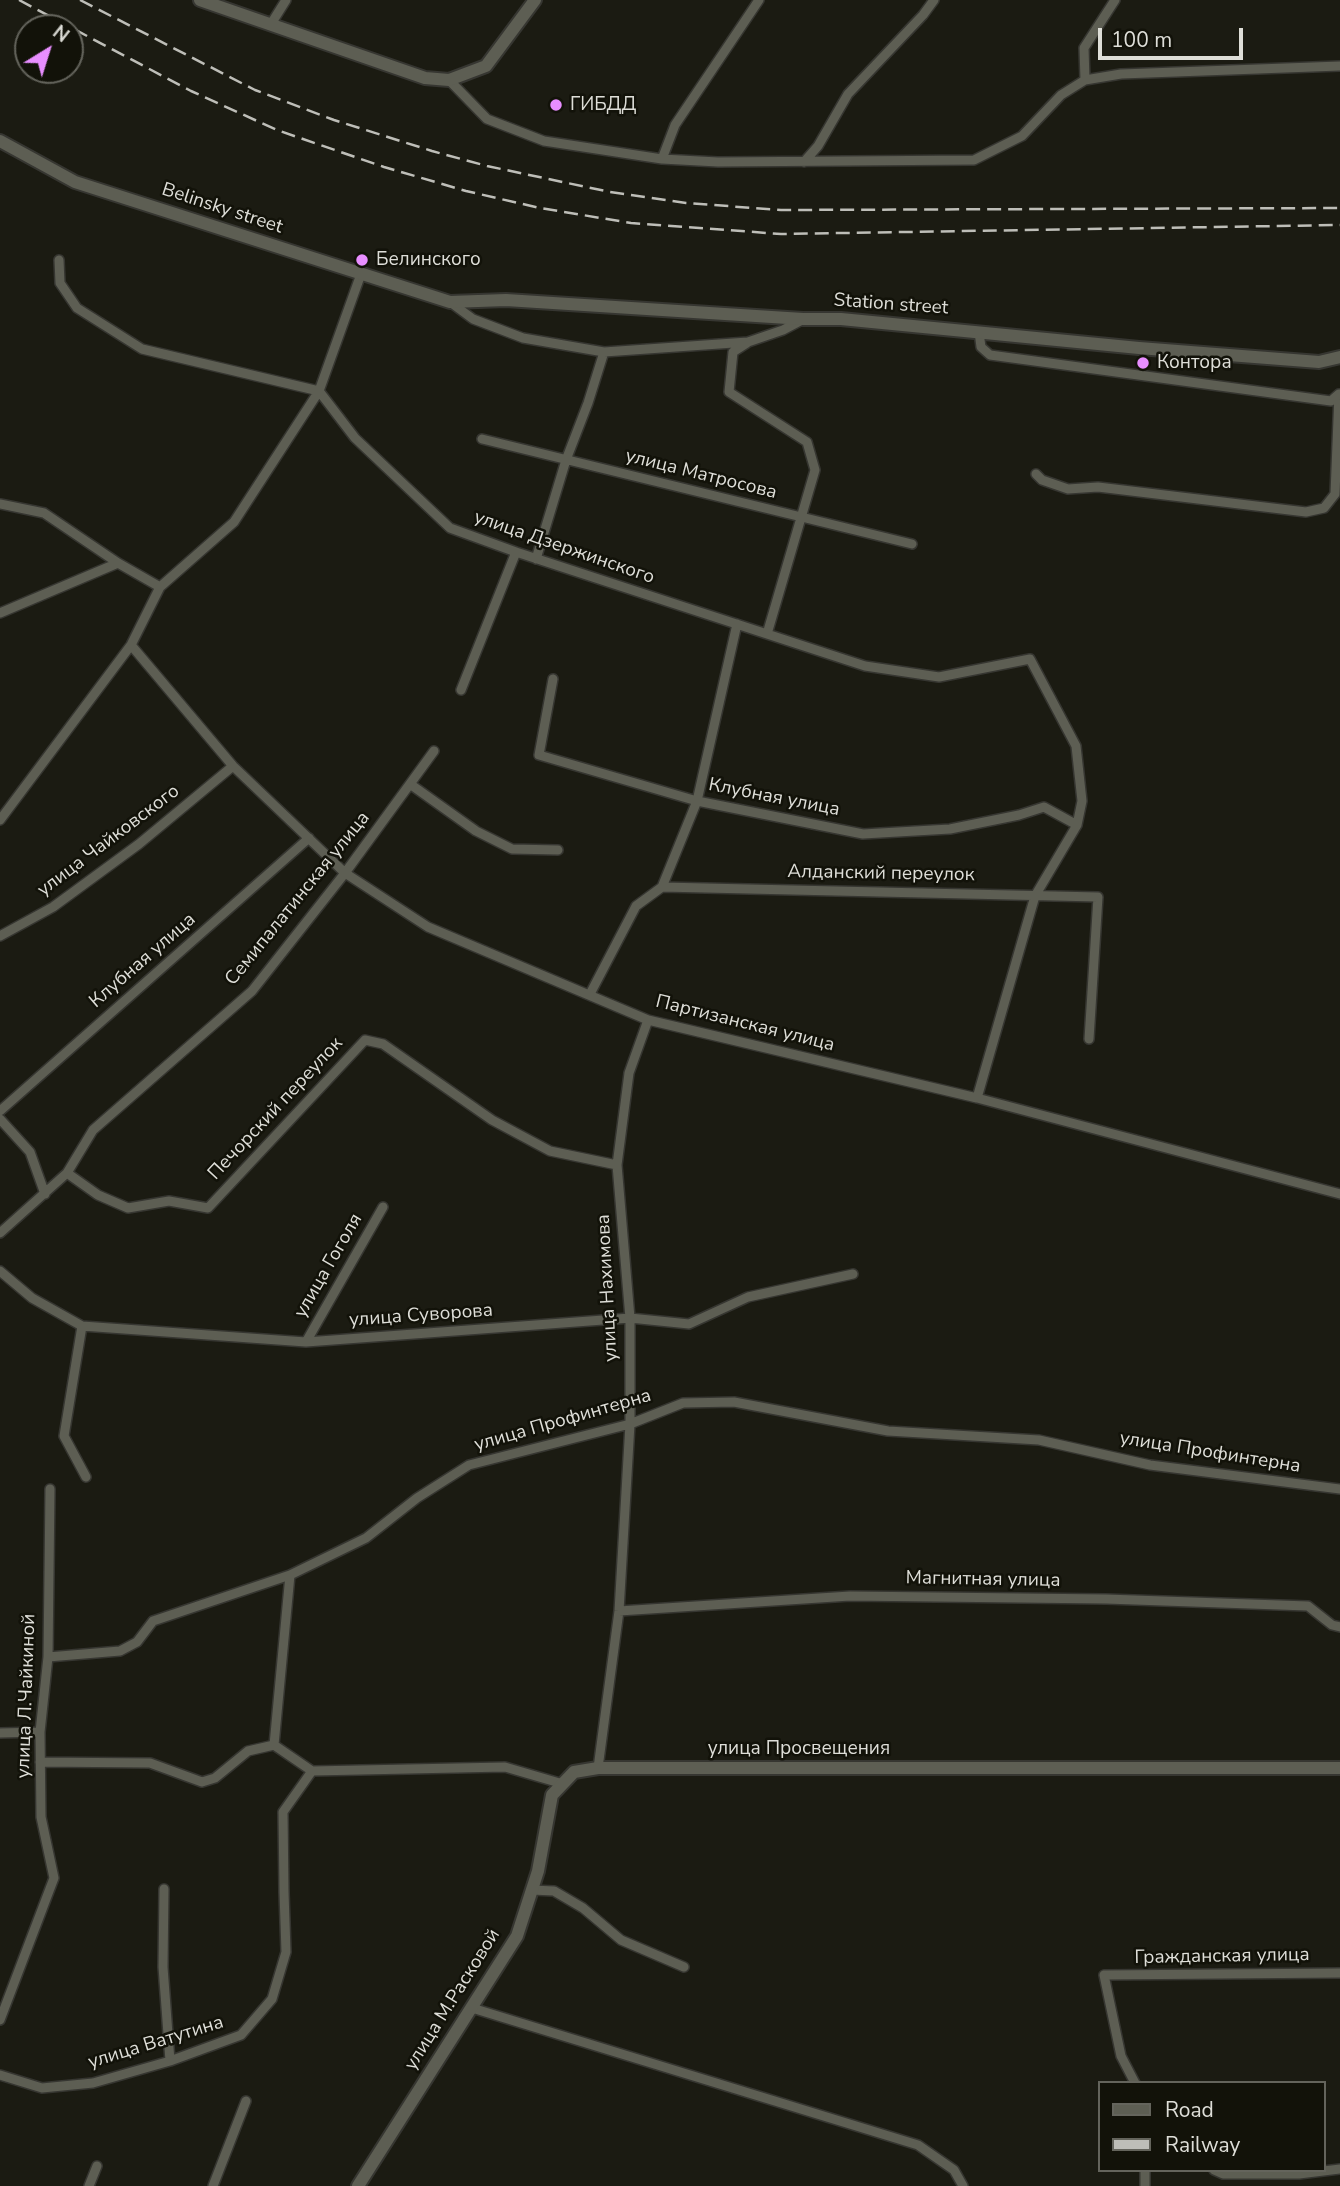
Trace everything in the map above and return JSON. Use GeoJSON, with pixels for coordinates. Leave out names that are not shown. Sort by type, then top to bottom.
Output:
{"type":"FeatureCollection","features":[{"type":"Feature","properties":{"kind":"main road"},"geometry":{"type":"LineString","coordinates":[[200,0],[425,79],[449,80],[486,66],[535,0]]}},
{"type":"Feature","properties":{"kind":"main road","name":"Belinsky street"},"geometry":{"type":"LineString","coordinates":[[0,141],[75,182],[444,301]]}},
{"type":"Feature","properties":{"kind":"main road","name":"Station street"},"geometry":{"type":"LineString","coordinates":[[444,301],[506,300],[841,320],[1319,362],[1340,357]]}},
{"type":"Feature","properties":{"kind":"main road","name":"улица Просвещения"},"geometry":{"type":"LineString","coordinates":[[563,1784],[574,1772],[598,1768],[1340,1768]]}},
{"type":"Feature","properties":{"kind":"main road","name":"улица М.Расковой"},"geometry":{"type":"LineString","coordinates":[[358,2186],[517,1936],[538,1871],[552,1795],[563,1784]]}},
{"type":"Feature","properties":{"kind":"street"},"geometry":{"type":"LineString","coordinates":[[271,24],[286,0]]}},
{"type":"Feature","properties":{"kind":"street"},"geometry":{"type":"LineString","coordinates":[[662,159],[675,125],[759,0]]}},
{"type":"Feature","properties":{"kind":"street"},"geometry":{"type":"LineString","coordinates":[[804,162],[818,146],[848,94],[934,0]]}},
{"type":"Feature","properties":{"kind":"street"},"geometry":{"type":"LineString","coordinates":[[1085,80],[1084,48],[1115,0]]}},
{"type":"Feature","properties":{"kind":"street"},"geometry":{"type":"LineString","coordinates":[[449,80],[487,119],[544,141],[662,159],[718,162],[974,160],[1022,136],[1061,95],[1085,80],[1121,74],[1340,66]]}},
{"type":"Feature","properties":{"kind":"street"},"geometry":{"type":"LineString","coordinates":[[59,260],[60,283],[77,308],[142,349],[319,391]]}},
{"type":"Feature","properties":{"kind":"street"},"geometry":{"type":"LineString","coordinates":[[0,820],[131,646],[160,587],[234,522],[319,391],[361,274]]}},
{"type":"Feature","properties":{"kind":"street"},"geometry":{"type":"LineString","coordinates":[[444,301],[473,319],[523,338],[604,352],[748,342]]}},
{"type":"Feature","properties":{"kind":"street"},"geometry":{"type":"LineString","coordinates":[[767,634],[816,470],[807,442],[729,392],[733,352],[748,342],[783,330],[803,319]]}},
{"type":"Feature","properties":{"kind":"street"},"geometry":{"type":"LineString","coordinates":[[979,332],[981,346],[990,355],[1331,401],[1340,391]]}},
{"type":"Feature","properties":{"kind":"street"},"geometry":{"type":"LineString","coordinates":[[536,559],[566,460],[604,352]]}},
{"type":"Feature","properties":{"kind":"street","name":"улица Дзержинского"},"geometry":{"type":"LineString","coordinates":[[319,391],[355,439],[450,528],[536,559],[864,666],[939,677],[1030,659],[1076,746],[1082,801],[1077,825]]}},
{"type":"Feature","properties":{"kind":"street"},"geometry":{"type":"LineString","coordinates":[[1036,474],[1042,480],[1068,489],[1098,487],[1306,512],[1324,508],[1335,494],[1340,391]]}},
{"type":"Feature","properties":{"kind":"street","name":"улица Матросова"},"geometry":{"type":"LineString","coordinates":[[482,439],[912,544]]}},
{"type":"Feature","properties":{"kind":"street"},"geometry":{"type":"LineString","coordinates":[[0,504],[44,513],[118,563],[160,587]]}},
{"type":"Feature","properties":{"kind":"street"},"geometry":{"type":"LineString","coordinates":[[461,690],[516,552]]}},
{"type":"Feature","properties":{"kind":"street"},"geometry":{"type":"LineString","coordinates":[[0,612],[118,563]]}},
{"type":"Feature","properties":{"kind":"street"},"geometry":{"type":"LineString","coordinates":[[590,994],[636,906],[662,887],[697,801],[737,624]]}},
{"type":"Feature","properties":{"kind":"street","name":"Партизанская улица"},"geometry":{"type":"LineString","coordinates":[[131,646],[233,766],[345,873],[428,928],[648,1020],[977,1098],[1340,1194]]}},
{"type":"Feature","properties":{"kind":"street","name":"Клубная улица"},"geometry":{"type":"LineString","coordinates":[[553,679],[539,755],[697,801],[863,834],[950,830],[1044,807],[1077,825]]}},
{"type":"Feature","properties":{"kind":"street","name":"Семипалатинская улица"},"geometry":{"type":"LineString","coordinates":[[0,1233],[67,1174],[93,1130],[252,990],[345,873],[434,751]]}},
{"type":"Feature","properties":{"kind":"street","name":"улица Чайковского"},"geometry":{"type":"LineString","coordinates":[[0,936],[53,907],[117,860],[233,766]]}},
{"type":"Feature","properties":{"kind":"street"},"geometry":{"type":"LineString","coordinates":[[410,784],[476,831],[512,849],[558,850]]}},
{"type":"Feature","properties":{"kind":"street"},"geometry":{"type":"LineString","coordinates":[[977,1098],[1035,896],[1077,825]]}},
{"type":"Feature","properties":{"kind":"street","name":"Клубная улица"},"geometry":{"type":"LineString","coordinates":[[0,1111],[309,838]]}},
{"type":"Feature","properties":{"kind":"street","name":"Алданский переулок"},"geometry":{"type":"LineString","coordinates":[[662,887],[1098,897],[1089,1039]]}},
{"type":"Feature","properties":{"kind":"street","name":"улица Нахимова"},"geometry":{"type":"LineString","coordinates":[[598,1768],[619,1611],[631,1424],[630,1318],[617,1165],[629,1073],[648,1020]]}},
{"type":"Feature","properties":{"kind":"street","name":"Печорский переулок"},"geometry":{"type":"LineString","coordinates":[[67,1174],[98,1195],[128,1208],[169,1201],[208,1208],[365,1040],[383,1044],[492,1120],[550,1151],[617,1165]]}},
{"type":"Feature","properties":{"kind":"street"},"geometry":{"type":"LineString","coordinates":[[0,1119],[30,1152],[45,1194]]}},
{"type":"Feature","properties":{"kind":"street","name":"улица Гоголя"},"geometry":{"type":"LineString","coordinates":[[306,1342],[383,1207]]}},
{"type":"Feature","properties":{"kind":"street","name":"улица Суворова"},"geometry":{"type":"LineString","coordinates":[[0,1271],[32,1298],[82,1326],[306,1342],[630,1318],[690,1324],[748,1297],[853,1274]]}},
{"type":"Feature","properties":{"kind":"street"},"geometry":{"type":"LineString","coordinates":[[82,1326],[64,1436],[86,1477]]}},
{"type":"Feature","properties":{"kind":"street","name":"улица Профинтерна"},"geometry":{"type":"LineString","coordinates":[[48,1657],[120,1651],[137,1642],[153,1621],[290,1575],[366,1538],[418,1498],[469,1465],[631,1424],[683,1404],[734,1402],[888,1431],[1039,1440],[1150,1465],[1340,1489]]}},
{"type":"Feature","properties":{"kind":"street","name":"улица Л.Чайкиной"},"geometry":{"type":"LineString","coordinates":[[0,2020],[54,1878],[41,1817],[40,1762],[40,1732],[48,1657],[50,1489]]}},
{"type":"Feature","properties":{"kind":"street"},"geometry":{"type":"LineString","coordinates":[[274,1745],[290,1575]]}},
{"type":"Feature","properties":{"kind":"street","name":"Магнитная улица"},"geometry":{"type":"LineString","coordinates":[[619,1611],[850,1596],[1106,1599],[1308,1606],[1332,1625],[1340,1627]]}},
{"type":"Feature","properties":{"kind":"street"},"geometry":{"type":"LineString","coordinates":[[0,1733],[40,1732]]}},
{"type":"Feature","properties":{"kind":"street"},"geometry":{"type":"LineString","coordinates":[[40,1762],[150,1763],[202,1782],[215,1778],[248,1751],[274,1745],[312,1771],[505,1767],[563,1784]]}},
{"type":"Feature","properties":{"kind":"street","name":"улица Ватутина"},"geometry":{"type":"LineString","coordinates":[[0,2075],[42,2088],[93,2082],[170,2061],[241,2035],[272,1998],[286,1952],[284,1812],[312,1771]]}},
{"type":"Feature","properties":{"kind":"street"},"geometry":{"type":"LineString","coordinates":[[164,1889],[163,1967],[170,2061]]}},
{"type":"Feature","properties":{"kind":"street"},"geometry":{"type":"LineString","coordinates":[[532,1890],[554,1891],[583,1908],[621,1940],[684,1967]]}},
{"type":"Feature","properties":{"kind":"street","name":"Гражданская улица"},"geometry":{"type":"LineString","coordinates":[[1134,2081],[1121,2056],[1104,1975],[1340,1973]]}},
{"type":"Feature","properties":{"kind":"street"},"geometry":{"type":"LineString","coordinates":[[472,2008],[918,2145],[954,2170],[963,2186]]}},
{"type":"Feature","properties":{"kind":"street"},"geometry":{"type":"LineString","coordinates":[[213,2186],[246,2101]]}},
{"type":"Feature","properties":{"kind":"street"},"geometry":{"type":"LineString","coordinates":[[89,2186],[97,2166]]}},
{"type":"Feature","properties":{"kind":"street"},"geometry":{"type":"LineString","coordinates":[[1218,2172],[1299,2175],[1320,2172]]}},
{"type":"Feature","properties":{"kind":"railway"},"geometry":{"type":"LineString","coordinates":[[19,0],[191,91],[277,130],[384,167],[466,191],[540,208],[631,223],[781,234],[1340,225]]}},
{"type":"Feature","properties":{"kind":"railway"},"geometry":{"type":"LineString","coordinates":[[80,0],[255,90],[334,120],[487,166],[610,192],[686,203],[781,210],[1340,208]]}},
{"type":"Feature","properties":{"kind":"place","name":"ГИБДД"},"geometry":{"type":"Point","coordinates":[556,105]}},
{"type":"Feature","properties":{"kind":"place","name":"Белинского"},"geometry":{"type":"Point","coordinates":[362,260]}},
{"type":"Feature","properties":{"kind":"place","name":"Контора"},"geometry":{"type":"Point","coordinates":[1143,363]}}]}
